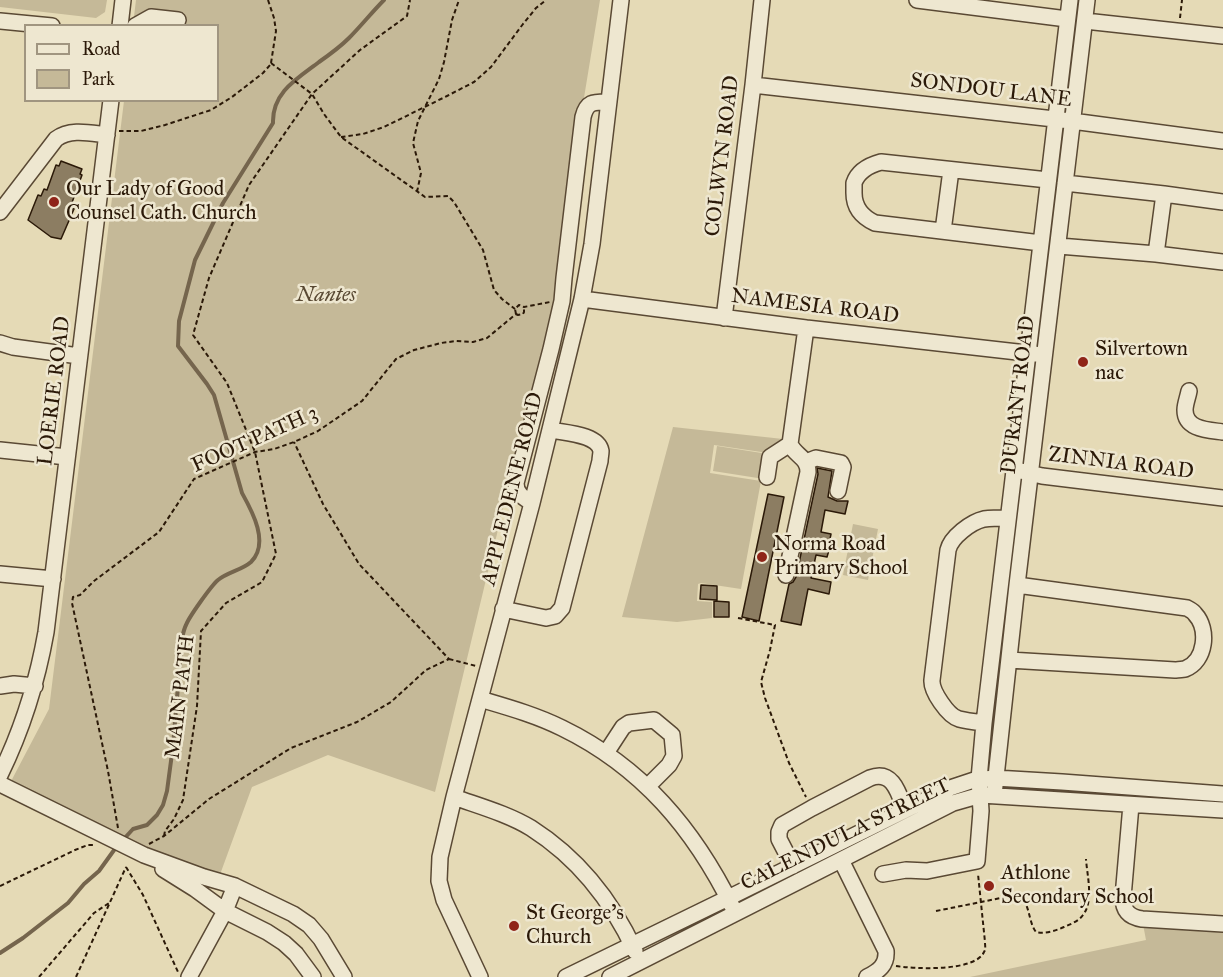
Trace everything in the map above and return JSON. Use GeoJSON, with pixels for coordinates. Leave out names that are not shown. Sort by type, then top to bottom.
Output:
{"type":"FeatureCollection","features":[{"type":"Feature","properties":{"kind":"street"},"geometry":{"type":"LineString","coordinates":[[120,24],[123,0]]}},
{"type":"Feature","properties":{"kind":"street","name":"APPLEDENE ROAD"},"geometry":{"type":"LineString","coordinates":[[480,977],[448,909],[439,881],[440,857],[532,503],[581,302],[592,244],[621,0]]}},
{"type":"Feature","properties":{"kind":"street","name":"COLWYN ROAD"},"geometry":{"type":"LineString","coordinates":[[724,318],[762,0]]}},
{"type":"Feature","properties":{"kind":"street"},"geometry":{"type":"LineString","coordinates":[[917,0],[970,3],[1067,19]]}},
{"type":"Feature","properties":{"kind":"street","name":"DURANT ROAD"},"geometry":{"type":"LineString","coordinates":[[977,861],[984,789],[984,723],[1070,0]]}},
{"type":"Feature","properties":{"kind":"street","name":"DURANT ROAD"},"geometry":{"type":"LineString","coordinates":[[995,778],[1087,0]]}},
{"type":"Feature","properties":{"kind":"street"},"geometry":{"type":"LineString","coordinates":[[139,24],[151,17],[178,20]]}},
{"type":"Feature","properties":{"kind":"street"},"geometry":{"type":"LineString","coordinates":[[0,21],[31,24]]}},
{"type":"Feature","properties":{"kind":"street"},"geometry":{"type":"LineString","coordinates":[[1085,21],[1223,36]]}},
{"type":"Feature","properties":{"kind":"street","name":"SONDOU LANE"},"geometry":{"type":"LineString","coordinates":[[753,85],[1223,141]]}},
{"type":"Feature","properties":{"kind":"street","name":"LOERIE ROAD"},"geometry":{"type":"LineString","coordinates":[[0,775],[26,714],[46,632],[79,356],[113,133],[111,102]]}},
{"type":"Feature","properties":{"kind":"street"},"geometry":{"type":"LineString","coordinates":[[532,503],[519,494],[516,483],[551,349],[564,278],[583,117],[586,108],[591,104],[609,102]]}},
{"type":"Feature","properties":{"kind":"street"},"geometry":{"type":"LineString","coordinates":[[0,212],[62,134],[70,132],[113,133]]}},
{"type":"Feature","properties":{"kind":"street"},"geometry":{"type":"LineString","coordinates":[[1041,243],[875,223],[866,219],[858,210],[854,200],[854,183],[860,173],[870,165],[881,162],[1048,180]]}},
{"type":"Feature","properties":{"kind":"street"},"geometry":{"type":"LineString","coordinates":[[943,231],[951,170]]}},
{"type":"Feature","properties":{"kind":"street"},"geometry":{"type":"LineString","coordinates":[[1065,183],[1223,202]]}},
{"type":"Feature","properties":{"kind":"street"},"geometry":{"type":"LineString","coordinates":[[1156,254],[1164,194]]}},
{"type":"Feature","properties":{"kind":"street"},"geometry":{"type":"LineString","coordinates":[[1059,246],[1223,262]]}},
{"type":"Feature","properties":{"kind":"street","name":"NAMESIA ROAD"},"geometry":{"type":"LineString","coordinates":[[558,301],[1044,355]]}},
{"type":"Feature","properties":{"kind":"street"},"geometry":{"type":"LineString","coordinates":[[786,575],[808,472],[806,462],[790,444],[806,328]]}},
{"type":"Feature","properties":{"kind":"street"},"geometry":{"type":"LineString","coordinates":[[0,343],[13,347],[79,356]]}},
{"type":"Feature","properties":{"kind":"street"},"geometry":{"type":"LineString","coordinates":[[1189,391],[1186,413],[1190,422],[1200,429],[1223,432]]}},
{"type":"Feature","properties":{"kind":"street"},"geometry":{"type":"LineString","coordinates":[[503,609],[546,618],[555,616],[562,608],[601,451],[596,441],[588,437],[550,430]]}},
{"type":"Feature","properties":{"kind":"street"},"geometry":{"type":"LineString","coordinates":[[766,477],[770,457],[790,444]]}},
{"type":"Feature","properties":{"kind":"street"},"geometry":{"type":"LineString","coordinates":[[0,450],[67,457]]}},
{"type":"Feature","properties":{"kind":"street"},"geometry":{"type":"LineString","coordinates":[[806,462],[816,458],[841,463],[843,467],[838,491]]}},
{"type":"Feature","properties":{"kind":"street","name":"ZINNIA ROAD"},"geometry":{"type":"LineString","coordinates":[[1014,470],[1223,498]]}},
{"type":"Feature","properties":{"kind":"street"},"geometry":{"type":"LineString","coordinates":[[984,723],[956,718],[936,696],[932,680],[948,550],[951,542],[953,538],[976,522],[984,519],[1008,518]]}},
{"type":"Feature","properties":{"kind":"street"},"geometry":{"type":"LineString","coordinates":[[0,573],[53,579]]}},
{"type":"Feature","properties":{"kind":"street"},"geometry":{"type":"LineString","coordinates":[[1008,660],[1185,669],[1193,664],[1200,655],[1203,639],[1200,621],[1195,613],[1187,608],[1017,585]]}},
{"type":"Feature","properties":{"kind":"street"},"geometry":{"type":"LineString","coordinates":[[996,620],[1013,622]]}},
{"type":"Feature","properties":{"kind":"street"},"geometry":{"type":"LineString","coordinates":[[0,686],[14,684],[34,686]]}},
{"type":"Feature","properties":{"kind":"street"},"geometry":{"type":"LineString","coordinates":[[480,699],[531,714],[561,727],[606,753],[648,786],[693,840],[735,913]]}},
{"type":"Feature","properties":{"kind":"street"},"geometry":{"type":"LineString","coordinates":[[606,753],[623,727],[629,723],[654,720],[672,735],[674,756],[669,765],[648,786]]}},
{"type":"Feature","properties":{"kind":"street","name":"CALENDULA STREET"},"geometry":{"type":"LineString","coordinates":[[793,866],[779,839],[780,828],[784,822],[870,778],[885,777],[893,783],[905,810]]}},
{"type":"Feature","properties":{"kind":"street","name":"CALENDULA STREET"},"geometry":{"type":"LineString","coordinates":[[610,977],[984,789],[995,778],[1223,794]]}},
{"type":"Feature","properties":{"kind":"street"},"geometry":{"type":"LineString","coordinates":[[0,784],[109,838],[204,877],[235,886],[284,910],[309,926],[321,939],[344,977]]}},
{"type":"Feature","properties":{"kind":"street","name":"CALENDULA STREET"},"geometry":{"type":"LineString","coordinates":[[566,977],[950,788],[984,789],[1131,805],[1223,810]]}},
{"type":"Feature","properties":{"kind":"street"},"geometry":{"type":"LineString","coordinates":[[454,797],[507,816],[531,828],[576,864],[616,914],[640,962]]}},
{"type":"Feature","properties":{"kind":"street"},"geometry":{"type":"LineString","coordinates":[[1131,805],[1123,897],[1123,905],[1127,913],[1142,919],[1223,924]]}},
{"type":"Feature","properties":{"kind":"street"},"geometry":{"type":"LineString","coordinates":[[141,850],[160,868],[225,911],[284,943],[296,954],[313,977]]}},
{"type":"Feature","properties":{"kind":"street"},"geometry":{"type":"LineString","coordinates":[[841,860],[884,944],[887,958],[875,973]]}},
{"type":"Feature","properties":{"kind":"street"},"geometry":{"type":"LineString","coordinates":[[883,874],[906,870],[927,871],[977,861]]}},
{"type":"Feature","properties":{"kind":"street"},"geometry":{"type":"LineString","coordinates":[[189,977],[225,911],[235,886]]}},
{"type":"Feature","properties":{"kind":"path"},"geometry":{"type":"LineString","coordinates":[[113,133],[141,131],[211,110],[263,73],[272,63],[276,31],[268,0]]}},
{"type":"Feature","properties":{"kind":"path","name":"MAIN PATH"},"geometry":{"type":"LineString","coordinates":[[164,836],[183,800],[197,706],[201,631],[226,603],[262,582],[276,554],[255,452],[227,383],[193,335],[209,278],[249,186],[312,94],[360,50],[407,16],[410,0]]}},
{"type":"Feature","properties":{"kind":"path"},"geometry":{"type":"LineString","coordinates":[[417,192],[421,173],[413,143],[418,121],[439,79],[452,20],[459,0]]}},
{"type":"Feature","properties":{"kind":"path"},"geometry":{"type":"LineString","coordinates":[[341,137],[363,134],[384,127],[474,82],[491,67],[536,8],[546,0]]}},
{"type":"Feature","properties":{"kind":"path"},"geometry":{"type":"LineString","coordinates":[[1178,31],[1182,0]]}},
{"type":"Feature","properties":{"kind":"path"},"geometry":{"type":"LineString","coordinates":[[272,63],[312,94],[341,137],[425,197],[448,196],[483,250],[494,290],[515,309],[516,314],[523,314],[524,307]]}},
{"type":"Feature","properties":{"kind":"path"},"geometry":{"type":"LineString","coordinates":[[515,309],[519,305],[524,307],[558,301]]}},
{"type":"Feature","properties":{"kind":"path","name":"FOOT PATH 3"},"geometry":{"type":"LineString","coordinates":[[109,838],[108,771],[72,603],[73,597],[80,595],[94,581],[159,532],[194,479],[255,452],[274,449],[318,431],[362,401],[396,359],[414,350],[441,343],[473,342],[487,338],[516,314]]}},
{"type":"Feature","properties":{"kind":"path"},"geometry":{"type":"LineString","coordinates":[[294,442],[322,504],[359,564],[449,659],[487,669]]}},
{"type":"Feature","properties":{"kind":"path"},"geometry":{"type":"LineString","coordinates":[[738,618],[775,625],[761,682],[789,763],[812,807]]}},
{"type":"Feature","properties":{"kind":"path"},"geometry":{"type":"LineString","coordinates":[[141,850],[164,836],[209,799],[291,748],[357,722],[391,702],[426,670],[449,659]]}},
{"type":"Feature","properties":{"kind":"path"},"geometry":{"type":"LineString","coordinates":[[0,886],[75,850],[109,838]]}},
{"type":"Feature","properties":{"kind":"path"},"geometry":{"type":"LineString","coordinates":[[936,910],[1012,895],[1020,896],[1026,902],[1036,932],[1045,933],[1058,930],[1074,923],[1085,913],[1089,896],[1086,859]]}},
{"type":"Feature","properties":{"kind":"path"},"geometry":{"type":"LineString","coordinates":[[875,973],[948,968],[978,958],[983,954],[985,950],[977,861]]}},
{"type":"Feature","properties":{"kind":"path"},"geometry":{"type":"LineString","coordinates":[[76,977],[126,867],[143,895],[180,977]]}},
{"type":"Feature","properties":{"kind":"path"},"geometry":{"type":"LineString","coordinates":[[39,977],[94,913],[110,902]]}},
{"type":"Feature","properties":{"kind":"green space"},"geometry":{"type":"Polygon","coordinates":[[[0,0],[107,0],[105,12],[96,18],[0,7],[0,0]]]}},
{"type":"Feature","properties":{"kind":"green space","name":"Nantes"},"geometry":{"type":"Polygon","coordinates":[[[136,0],[600,0],[581,116],[557,295],[435,792],[328,755],[252,787],[218,880],[8,787],[49,709],[124,102],[219,102],[219,24],[133,24],[136,0]]]}},
{"type":"Feature","properties":{"kind":"green space"},"geometry":{"type":"Polygon","coordinates":[[[673,427],[784,440],[768,453],[714,445],[710,473],[761,481],[741,589],[698,584],[697,601],[712,602],[712,618],[677,622],[622,617],[673,427]]]}},
{"type":"Feature","properties":{"kind":"green space"},"geometry":{"type":"Polygon","coordinates":[[[717,446],[768,454],[764,479],[713,471],[717,446]]]}},
{"type":"Feature","properties":{"kind":"green space"},"geometry":{"type":"Polygon","coordinates":[[[853,524],[878,529],[868,580],[843,575],[853,524]]]}},
{"type":"Feature","properties":{"kind":"green space"},"geometry":{"type":"Polygon","coordinates":[[[1142,919],[1223,924],[1223,977],[970,977],[1146,940],[1142,919]]]}},
{"type":"Feature","properties":{"kind":"building","name":"Our Lady of Good Counsel Cath. Church"},"geometry":{"type":"Polygon","coordinates":[[[61,161],[82,169],[80,174],[82,175],[70,208],[74,209],[61,239],[51,237],[28,220],[38,195],[41,196],[44,189],[47,190],[56,165],[59,166],[61,161]]]}},
{"type":"Feature","properties":{"kind":"building"},"geometry":{"type":"Polygon","coordinates":[[[817,468],[832,471],[828,497],[837,501],[848,501],[845,514],[825,510],[821,532],[831,534],[830,539],[832,540],[827,557],[816,555],[811,578],[831,582],[829,594],[808,589],[801,625],[781,621],[789,584],[796,577],[818,474],[817,468]]]}},
{"type":"Feature","properties":{"kind":"building"},"geometry":{"type":"Polygon","coordinates":[[[768,494],[784,497],[759,621],[742,617],[768,494]]]}},
{"type":"Feature","properties":{"kind":"building"},"geometry":{"type":"Polygon","coordinates":[[[701,585],[717,586],[717,600],[700,599],[701,585]]]}},
{"type":"Feature","properties":{"kind":"building"},"geometry":{"type":"Polygon","coordinates":[[[714,601],[729,602],[729,617],[714,617],[714,601]]]}},
{"type":"Feature","properties":{"kind":"waterway"},"geometry":{"type":"LineString","coordinates":[[122,841],[133,829],[147,825],[163,805],[173,746],[182,638],[186,625],[215,583],[251,562],[259,546],[257,527],[242,493],[214,395],[178,346],[179,321],[195,260],[223,203],[273,123],[274,112],[282,94],[295,80],[346,41],[384,0]]}},
{"type":"Feature","properties":{"kind":"waterway"},"geometry":{"type":"LineString","coordinates":[[0,953],[68,903],[99,871],[117,846]]}},
{"type":"Feature","properties":{"kind":"place","name":"Our Lady of Good Counsel Cath. Church"},"geometry":{"type":"Point","coordinates":[54,202]}},
{"type":"Feature","properties":{"kind":"place","name":"Silvertown nac"},"geometry":{"type":"Point","coordinates":[1083,362]}},
{"type":"Feature","properties":{"kind":"place","name":"Norma Road Primary School"},"geometry":{"type":"Point","coordinates":[762,557]}},
{"type":"Feature","properties":{"kind":"place","name":"Athlone Secondary School"},"geometry":{"type":"Point","coordinates":[989,886]}},
{"type":"Feature","properties":{"kind":"place","name":"St George's Church"},"geometry":{"type":"Point","coordinates":[514,926]}}]}
